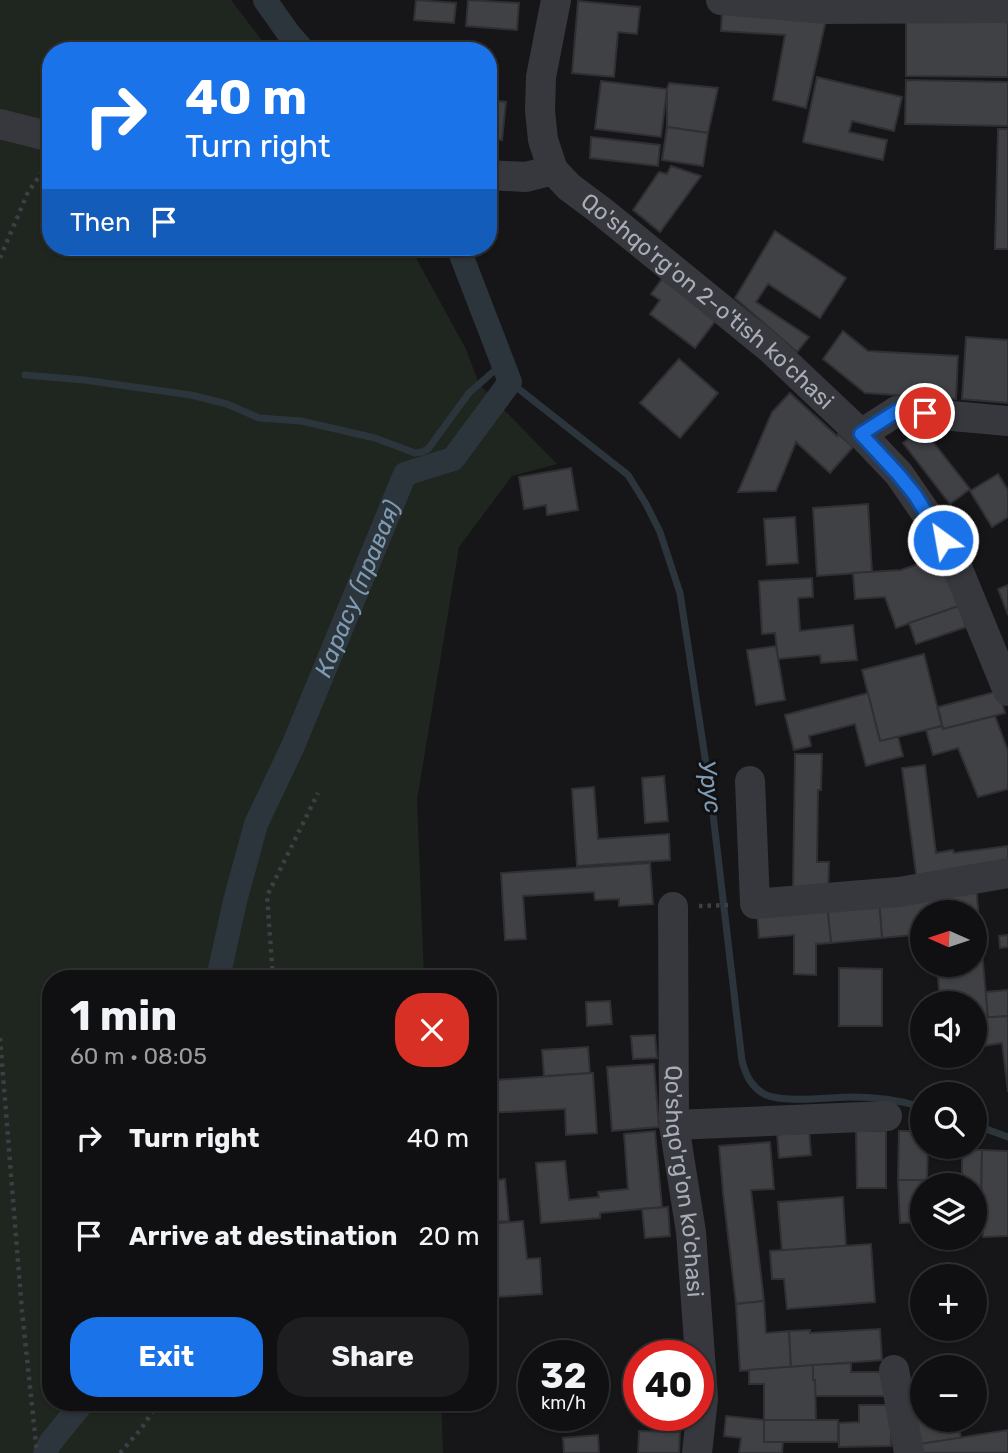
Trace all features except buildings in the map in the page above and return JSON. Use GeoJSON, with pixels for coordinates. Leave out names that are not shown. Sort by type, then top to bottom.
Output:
{"type":"FeatureCollection","features":[{"type":"Feature","properties":{"kind":"street"},"geometry":{"type":"LineString","coordinates":[[497,175],[526,177],[553,170],[543,140],[540,111],[541,77],[556,0]]}},
{"type":"Feature","properties":{"kind":"street"},"geometry":{"type":"LineString","coordinates":[[721,0],[825,9],[1008,8]]}},
{"type":"Feature","properties":{"kind":"street"},"geometry":{"type":"LineString","coordinates":[[0,124],[42,145]]}},
{"type":"Feature","properties":{"kind":"street","name":"Qo'shqo'rg'on 2-o'tish ko'chasi"},"geometry":{"type":"LineString","coordinates":[[553,170],[569,187],[771,349],[861,434],[898,474],[915,495],[943,540],[966,584],[1008,691]]}},
{"type":"Feature","properties":{"kind":"street"},"geometry":{"type":"LineString","coordinates":[[861,434],[897,411],[1008,421]]}},
{"type":"Feature","properties":{"kind":"street"},"geometry":{"type":"LineString","coordinates":[[750,782],[755,904],[899,892],[1008,873]]}},
{"type":"Feature","properties":{"kind":"street","name":"Qo'shqo'rg'on ko'chasi"},"geometry":{"type":"LineString","coordinates":[[674,907],[674,1125],[691,1233],[703,1398],[697,1453]]}},
{"type":"Feature","properties":{"kind":"street"},"geometry":{"type":"LineString","coordinates":[[674,1125],[887,1116]]}},
{"type":"Feature","properties":{"kind":"street"},"geometry":{"type":"LineString","coordinates":[[894,1370],[909,1453]]}},
{"type":"Feature","properties":{"kind":"path"},"geometry":{"type":"LineString","coordinates":[[0,258],[28,192],[42,173]]}},
{"type":"Feature","properties":{"kind":"path"},"geometry":{"type":"LineString","coordinates":[[272,970],[267,896],[318,793]]}},
{"type":"Feature","properties":{"kind":"path"},"geometry":{"type":"LineString","coordinates":[[674,907],[755,904]]}},
{"type":"Feature","properties":{"kind":"path"},"geometry":{"type":"LineString","coordinates":[[0,1038],[22,1311],[37,1453]]}},
{"type":"Feature","properties":{"kind":"path"},"geometry":{"type":"LineString","coordinates":[[120,1453],[153,1411]]}},
{"type":"Feature","properties":{"kind":"shaded area"},"geometry":{"type":"Polygon","coordinates":[[[0,0],[231,0],[263,42],[42,42],[42,256],[415,256],[466,349],[479,384],[557,464],[512,476],[459,547],[417,800],[424,970],[42,970],[42,1411],[441,1411],[443,1453],[0,1453],[0,0]]]}},
{"type":"Feature","properties":{"kind":"waterway","name":"Карасу (правая)"},"geometry":{"type":"LineString","coordinates":[[265,0],[296,42]]}},
{"type":"Feature","properties":{"kind":"waterway","name":"Карасу (правая)"},"geometry":{"type":"LineString","coordinates":[[220,970],[256,824],[293,746],[405,474],[453,459],[510,382],[461,256]]}},
{"type":"Feature","properties":{"kind":"waterway"},"geometry":{"type":"LineString","coordinates":[[25,375],[191,395],[227,404],[259,418],[301,421],[375,438],[415,453],[428,449],[469,393],[503,363]]}},
{"type":"Feature","properties":{"kind":"waterway","name":"Урус"},"geometry":{"type":"LineString","coordinates":[[510,382],[628,475],[660,532],[680,593],[711,797],[742,1061],[748,1077],[761,1092],[774,1097],[853,1097],[910,1104]]}},
{"type":"Feature","properties":{"kind":"waterway","name":"Урус"},"geometry":{"type":"LineString","coordinates":[[987,1129],[1008,1137]]}},
{"type":"Feature","properties":{"kind":"waterway","name":"Карасу (правая)"},"geometry":{"type":"LineString","coordinates":[[45,1453],[76,1411]]}},
{"type":"Feature","properties":{"kind":"route"},"geometry":{"type":"LineString","coordinates":[[925,413],[897,411],[861,434],[915,495],[943,540]]}}]}
